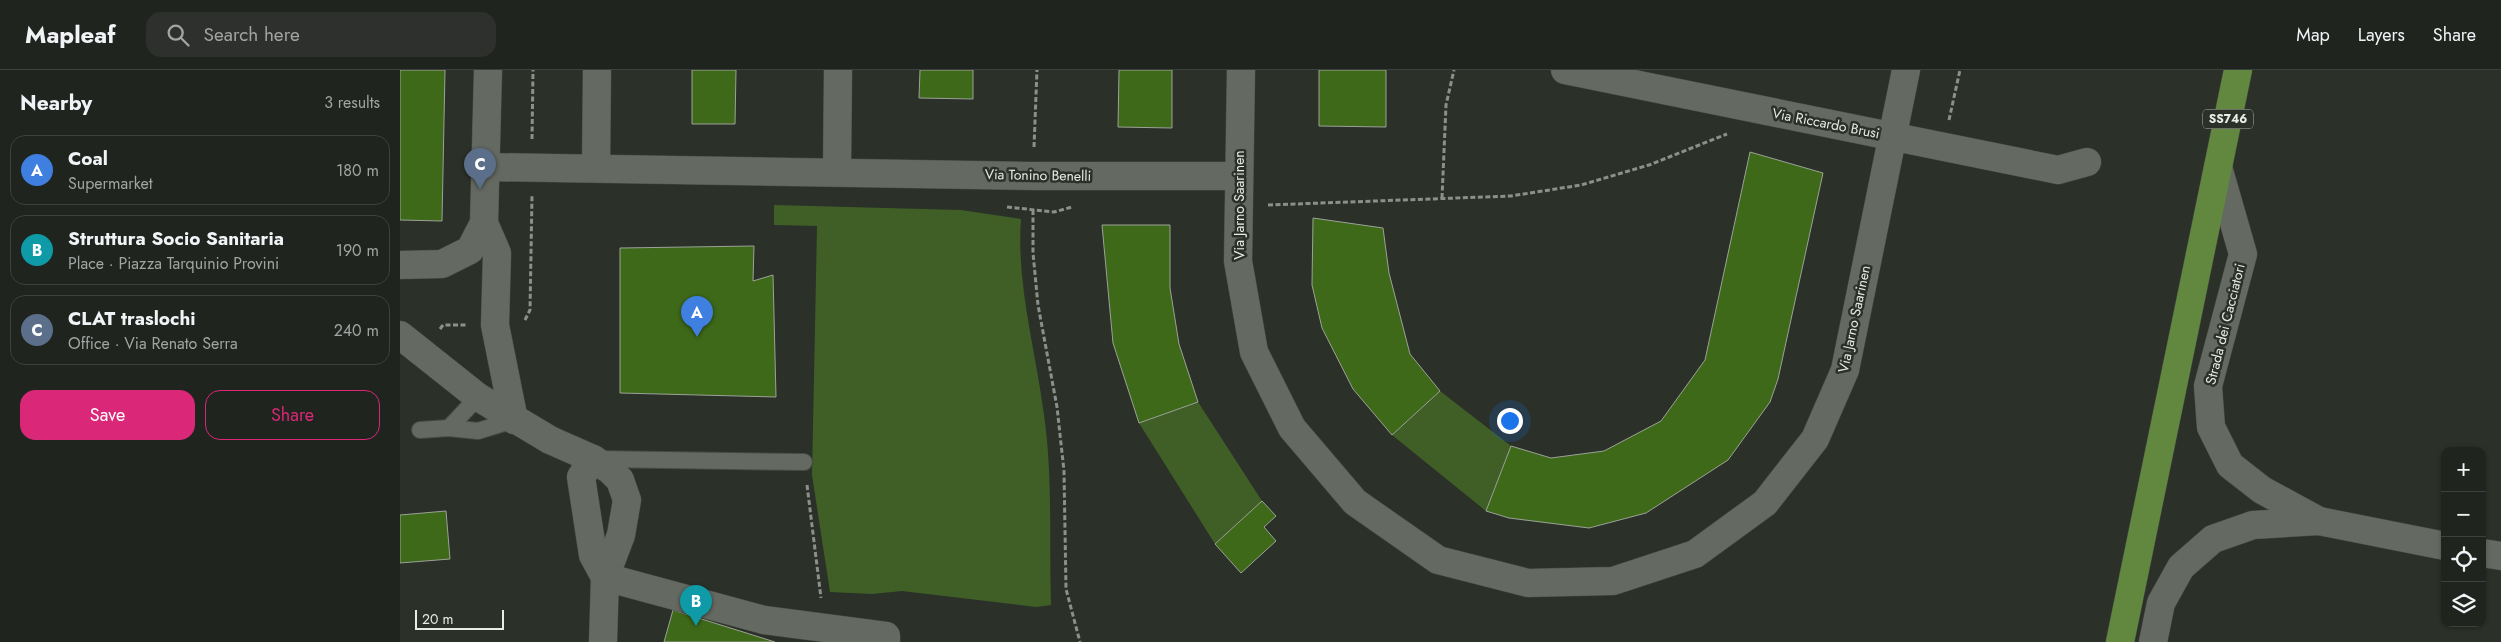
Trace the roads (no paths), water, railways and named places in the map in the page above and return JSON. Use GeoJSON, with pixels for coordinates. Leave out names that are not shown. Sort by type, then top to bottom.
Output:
{"type":"FeatureCollection","features":[{"type":"Feature","properties":{"kind":"main road","name":"SS746"},"geometry":{"type":"LineString","coordinates":[[2218,167],[2238,70]]}},
{"type":"Feature","properties":{"kind":"main road"},"geometry":{"type":"LineString","coordinates":[[2120,642],[2218,167]]}},
{"type":"Feature","properties":{"kind":"street"},"geometry":{"type":"LineString","coordinates":[[488,70],[484,223],[496,253],[495,325],[514,420]]}},
{"type":"Feature","properties":{"kind":"street"},"geometry":{"type":"LineString","coordinates":[[596,168],[597,70]]}},
{"type":"Feature","properties":{"kind":"street"},"geometry":{"type":"LineString","coordinates":[[837,171],[838,70]]}},
{"type":"Feature","properties":{"kind":"street","name":"Via Jarno Saarinen"},"geometry":{"type":"LineString","coordinates":[[1241,70],[1238,261],[1254,352],[1292,428],[1355,502],[1438,560],[1528,583],[1613,580],[1695,554],[1766,503],[1815,438],[1845,370],[1906,70]]}},
{"type":"Feature","properties":{"kind":"street","name":"Via Riccardo Brusi"},"geometry":{"type":"LineString","coordinates":[[1565,70],[2058,170],[2088,162]]}},
{"type":"Feature","properties":{"kind":"street","name":"Via Tonino Benelli"},"geometry":{"type":"LineString","coordinates":[[486,167],[837,171],[1033,176],[1239,176]]}},
{"type":"Feature","properties":{"kind":"street","name":"Strada dei Cacciatori"},"geometry":{"type":"LineString","coordinates":[[2218,167],[2243,254],[2208,386],[2211,427],[2230,465],[2262,490],[2319,521]]}},
{"type":"Feature","properties":{"kind":"street"},"geometry":{"type":"LineString","coordinates":[[400,265],[442,264],[470,250],[484,223]]}},
{"type":"Feature","properties":{"kind":"street"},"geometry":{"type":"LineString","coordinates":[[400,335],[478,396],[514,420],[550,440],[593,459],[610,470],[620,480],[628,500],[622,535],[605,577],[603,642]]}},
{"type":"Feature","properties":{"kind":"street"},"geometry":{"type":"LineString","coordinates":[[593,459],[581,477],[593,555],[605,577],[764,620],[886,636],[886,642]]}},
{"type":"Feature","properties":{"kind":"street","name":"Strada dei Cacciatori"},"geometry":{"type":"LineString","coordinates":[[2153,642],[2162,603],[2181,568],[2213,539],[2253,525],[2319,521],[2441,545]]}},
{"type":"Feature","properties":{"kind":"street"},"geometry":{"type":"LineString","coordinates":[[2486,554],[2501,556]]}},
{"type":"Feature","properties":{"kind":"lane"},"geometry":{"type":"LineString","coordinates":[[449,428],[478,396]]}},
{"type":"Feature","properties":{"kind":"lane"},"geometry":{"type":"LineString","coordinates":[[420,430],[449,428],[478,431],[514,420]]}},
{"type":"Feature","properties":{"kind":"lane"},"geometry":{"type":"LineString","coordinates":[[593,459],[804,462]]}},
{"type":"Feature","properties":{"kind":"place","name":"CLAT traslochi"},"geometry":{"type":"Point","coordinates":[480,189]}},
{"type":"Feature","properties":{"kind":"place","name":"Coal"},"geometry":{"type":"Point","coordinates":[697,337]}},
{"type":"Feature","properties":{"kind":"place","name":"Struttura Socio Sanitaria"},"geometry":{"type":"Point","coordinates":[696,626]}}]}
